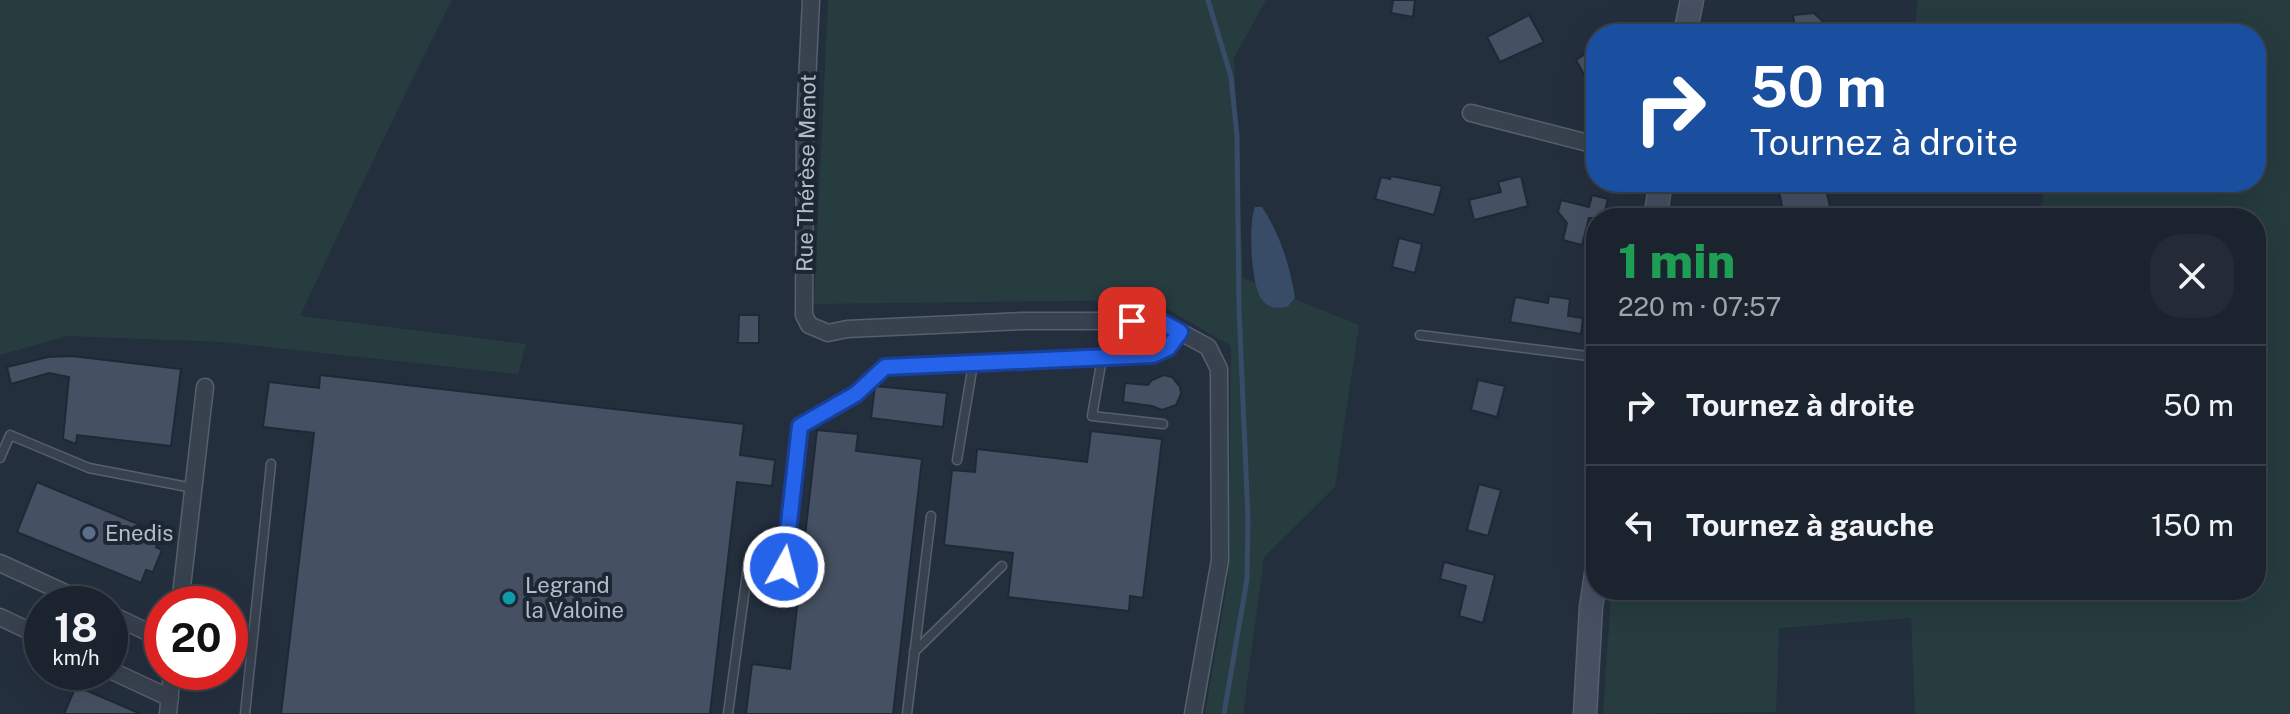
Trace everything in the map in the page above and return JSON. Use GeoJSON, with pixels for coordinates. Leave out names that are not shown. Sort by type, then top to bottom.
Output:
{"type":"FeatureCollection","features":[{"type":"Feature","properties":{"kind":"street","name":"Rue Thérèse Menot"},"geometry":{"type":"LineString","coordinates":[[811,0],[805,124],[804,315],[809,325],[828,333],[847,329],[1053,321],[1160,321],[1180,332]]}},
{"type":"Feature","properties":{"kind":"street"},"geometry":{"type":"LineString","coordinates":[[1687,24],[1692,0]]}},
{"type":"Feature","properties":{"kind":"street"},"geometry":{"type":"LineString","coordinates":[[1471,113],[1586,142]]}},
{"type":"Feature","properties":{"kind":"street"},"geometry":{"type":"LineString","coordinates":[[1180,332],[1208,347],[1219,369],[1220,560],[1193,714]]}},
{"type":"Feature","properties":{"kind":"street"},"geometry":{"type":"LineString","coordinates":[[182,586],[205,387]]}},
{"type":"Feature","properties":{"kind":"street"},"geometry":{"type":"LineString","coordinates":[[0,563],[50,586]]}},
{"type":"Feature","properties":{"kind":"street"},"geometry":{"type":"LineString","coordinates":[[1585,714],[1592,600]]}},
{"type":"Feature","properties":{"kind":"street"},"geometry":{"type":"LineString","coordinates":[[0,617],[24,628]]}},
{"type":"Feature","properties":{"kind":"street"},"geometry":{"type":"LineString","coordinates":[[128,681],[169,706]]}},
{"type":"Feature","properties":{"kind":"lane"},"geometry":{"type":"LineString","coordinates":[[728,714],[748,566],[784,567],[800,426],[856,394],[885,367],[1153,355],[1168,348],[1180,332]]}},
{"type":"Feature","properties":{"kind":"lane"},"geometry":{"type":"LineString","coordinates":[[1420,335],[1586,356]]}},
{"type":"Feature","properties":{"kind":"lane"},"geometry":{"type":"LineString","coordinates":[[1102,358],[1092,416],[1163,424]]}},
{"type":"Feature","properties":{"kind":"lane"},"geometry":{"type":"LineString","coordinates":[[957,460],[973,364]]}},
{"type":"Feature","properties":{"kind":"lane"},"geometry":{"type":"LineString","coordinates":[[0,458],[10,435],[89,468],[193,488]]}},
{"type":"Feature","properties":{"kind":"lane"},"geometry":{"type":"LineString","coordinates":[[245,714],[271,464]]}},
{"type":"Feature","properties":{"kind":"lane"},"geometry":{"type":"LineString","coordinates":[[907,714],[931,516]]}},
{"type":"Feature","properties":{"kind":"lane"},"geometry":{"type":"LineString","coordinates":[[914,652],[1002,566]]}},
{"type":"Feature","properties":{"kind":"green space"},"geometry":{"type":"Polygon","coordinates":[[[0,0],[452,0],[300,316],[526,344],[518,374],[222,342],[68,336],[0,355],[0,0]]]}},
{"type":"Feature","properties":{"kind":"green space"},"geometry":{"type":"Polygon","coordinates":[[[828,0],[1266,0],[1234,58],[1243,278],[1359,325],[1335,487],[1264,557],[1243,714],[1205,714],[1228,579],[1231,346],[1152,300],[814,304],[828,0]]]}},
{"type":"Feature","properties":{"kind":"green space"},"geometry":{"type":"Polygon","coordinates":[[[1918,0],[2290,0],[2290,714],[1915,714],[1911,618],[1779,628],[1776,712],[1603,714],[1611,600],[2266,600],[2266,208],[2041,208],[2044,192],[2266,192],[2266,24],[1915,24],[1918,0]]]}},
{"type":"Feature","properties":{"kind":"water"},"geometry":{"type":"Polygon","coordinates":[[[1255,207],[1262,207],[1268,217],[1287,262],[1295,298],[1287,307],[1268,305],[1259,294],[1252,256],[1255,207]]]}},
{"type":"Feature","properties":{"kind":"building"},"geometry":{"type":"Polygon","coordinates":[[[1393,0],[1415,0],[1413,17],[1391,13],[1393,0]]]}},
{"type":"Feature","properties":{"kind":"building"},"geometry":{"type":"Polygon","coordinates":[[[1814,13],[1826,24],[1794,24],[1793,15],[1814,13]]]}},
{"type":"Feature","properties":{"kind":"building"},"geometry":{"type":"Polygon","coordinates":[[[1529,15],[1544,42],[1500,62],[1487,37],[1529,15]]]}},
{"type":"Feature","properties":{"kind":"building"},"geometry":{"type":"Polygon","coordinates":[[[1586,54],[1586,76],[1585,76],[1576,60],[1586,54]]]}},
{"type":"Feature","properties":{"kind":"building"},"geometry":{"type":"Polygon","coordinates":[[[1391,176],[1442,186],[1434,215],[1375,199],[1381,177],[1390,179],[1391,176]]]}},
{"type":"Feature","properties":{"kind":"building"},"geometry":{"type":"Polygon","coordinates":[[[1521,176],[1528,206],[1474,220],[1469,200],[1501,192],[1498,182],[1521,176]]]}},
{"type":"Feature","properties":{"kind":"building"},"geometry":{"type":"Polygon","coordinates":[[[1779,192],[1827,192],[1830,207],[1825,208],[1782,208],[1779,192]]]}},
{"type":"Feature","properties":{"kind":"building"},"geometry":{"type":"Polygon","coordinates":[[[1592,195],[1608,199],[1606,208],[1586,208],[1582,245],[1563,240],[1567,223],[1558,212],[1561,200],[1589,207],[1592,195]]]}},
{"type":"Feature","properties":{"kind":"building"},"geometry":{"type":"Polygon","coordinates":[[[1399,238],[1422,244],[1415,273],[1392,267],[1399,238]]]}},
{"type":"Feature","properties":{"kind":"building"},"geometry":{"type":"Polygon","coordinates":[[[1549,296],[1570,299],[1568,316],[1583,318],[1581,334],[1510,322],[1515,297],[1548,303],[1549,296]]]}},
{"type":"Feature","properties":{"kind":"building"},"geometry":{"type":"Polygon","coordinates":[[[739,315],[759,315],[759,343],[738,343],[739,315]]]}},
{"type":"Feature","properties":{"kind":"building"},"geometry":{"type":"Polygon","coordinates":[[[72,356],[181,369],[171,446],[77,435],[76,444],[63,439],[69,377],[49,373],[11,384],[7,367],[48,357],[72,356]]]}},
{"type":"Feature","properties":{"kind":"building","name":"Legrand la Valoine"},"geometry":{"type":"Polygon","coordinates":[[[320,375],[744,424],[740,455],[775,460],[772,486],[737,482],[710,714],[281,714],[314,433],[263,427],[269,382],[319,388],[320,375]]]}},
{"type":"Feature","properties":{"kind":"building"},"geometry":{"type":"Polygon","coordinates":[[[1164,375],[1172,377],[1180,387],[1181,394],[1176,405],[1162,410],[1123,402],[1125,383],[1148,385],[1164,375]]]}},
{"type":"Feature","properties":{"kind":"building"},"geometry":{"type":"Polygon","coordinates":[[[1478,380],[1505,386],[1497,417],[1471,410],[1478,380]]]}},
{"type":"Feature","properties":{"kind":"building"},"geometry":{"type":"Polygon","coordinates":[[[875,386],[947,393],[943,427],[871,418],[875,386]]]}},
{"type":"Feature","properties":{"kind":"building"},"geometry":{"type":"Polygon","coordinates":[[[817,430],[858,434],[856,451],[922,459],[893,714],[746,714],[752,664],[790,669],[817,430]]]}},
{"type":"Feature","properties":{"kind":"building"},"geometry":{"type":"Polygon","coordinates":[[[1091,431],[1162,439],[1143,598],[1130,596],[1129,611],[1008,597],[1013,553],[944,545],[952,470],[975,472],[977,449],[1087,462],[1091,431]]]}},
{"type":"Feature","properties":{"kind":"building","name":"Enedis"},"geometry":{"type":"Polygon","coordinates":[[[37,482],[162,534],[156,547],[162,550],[153,572],[146,570],[141,583],[17,532],[37,482]]]}},
{"type":"Feature","properties":{"kind":"building"},"geometry":{"type":"Polygon","coordinates":[[[1479,484],[1501,490],[1488,536],[1467,530],[1479,484]]]}},
{"type":"Feature","properties":{"kind":"building"},"geometry":{"type":"Polygon","coordinates":[[[1444,562],[1495,575],[1483,623],[1459,616],[1466,586],[1440,579],[1444,562]]]}},
{"type":"Feature","properties":{"kind":"building"},"geometry":{"type":"Polygon","coordinates":[[[74,690],[85,690],[141,714],[64,714],[74,690]]]}},
{"type":"Feature","properties":{"kind":"waterway"},"geometry":{"type":"LineString","coordinates":[[1208,0],[1231,77],[1237,136],[1239,308],[1248,519],[1247,579],[1224,714]]}},
{"type":"Feature","properties":{"kind":"place","name":"Enedis"},"geometry":{"type":"Point","coordinates":[89,533]}},
{"type":"Feature","properties":{"kind":"place","name":"Legrand la Valoine"},"geometry":{"type":"Point","coordinates":[509,598]}},
{"type":"Feature","properties":{"kind":"route"},"geometry":{"type":"LineString","coordinates":[[784,567],[800,426],[856,394],[885,367],[1153,355],[1168,348],[1180,332],[1160,321],[1132,321]]}}]}
